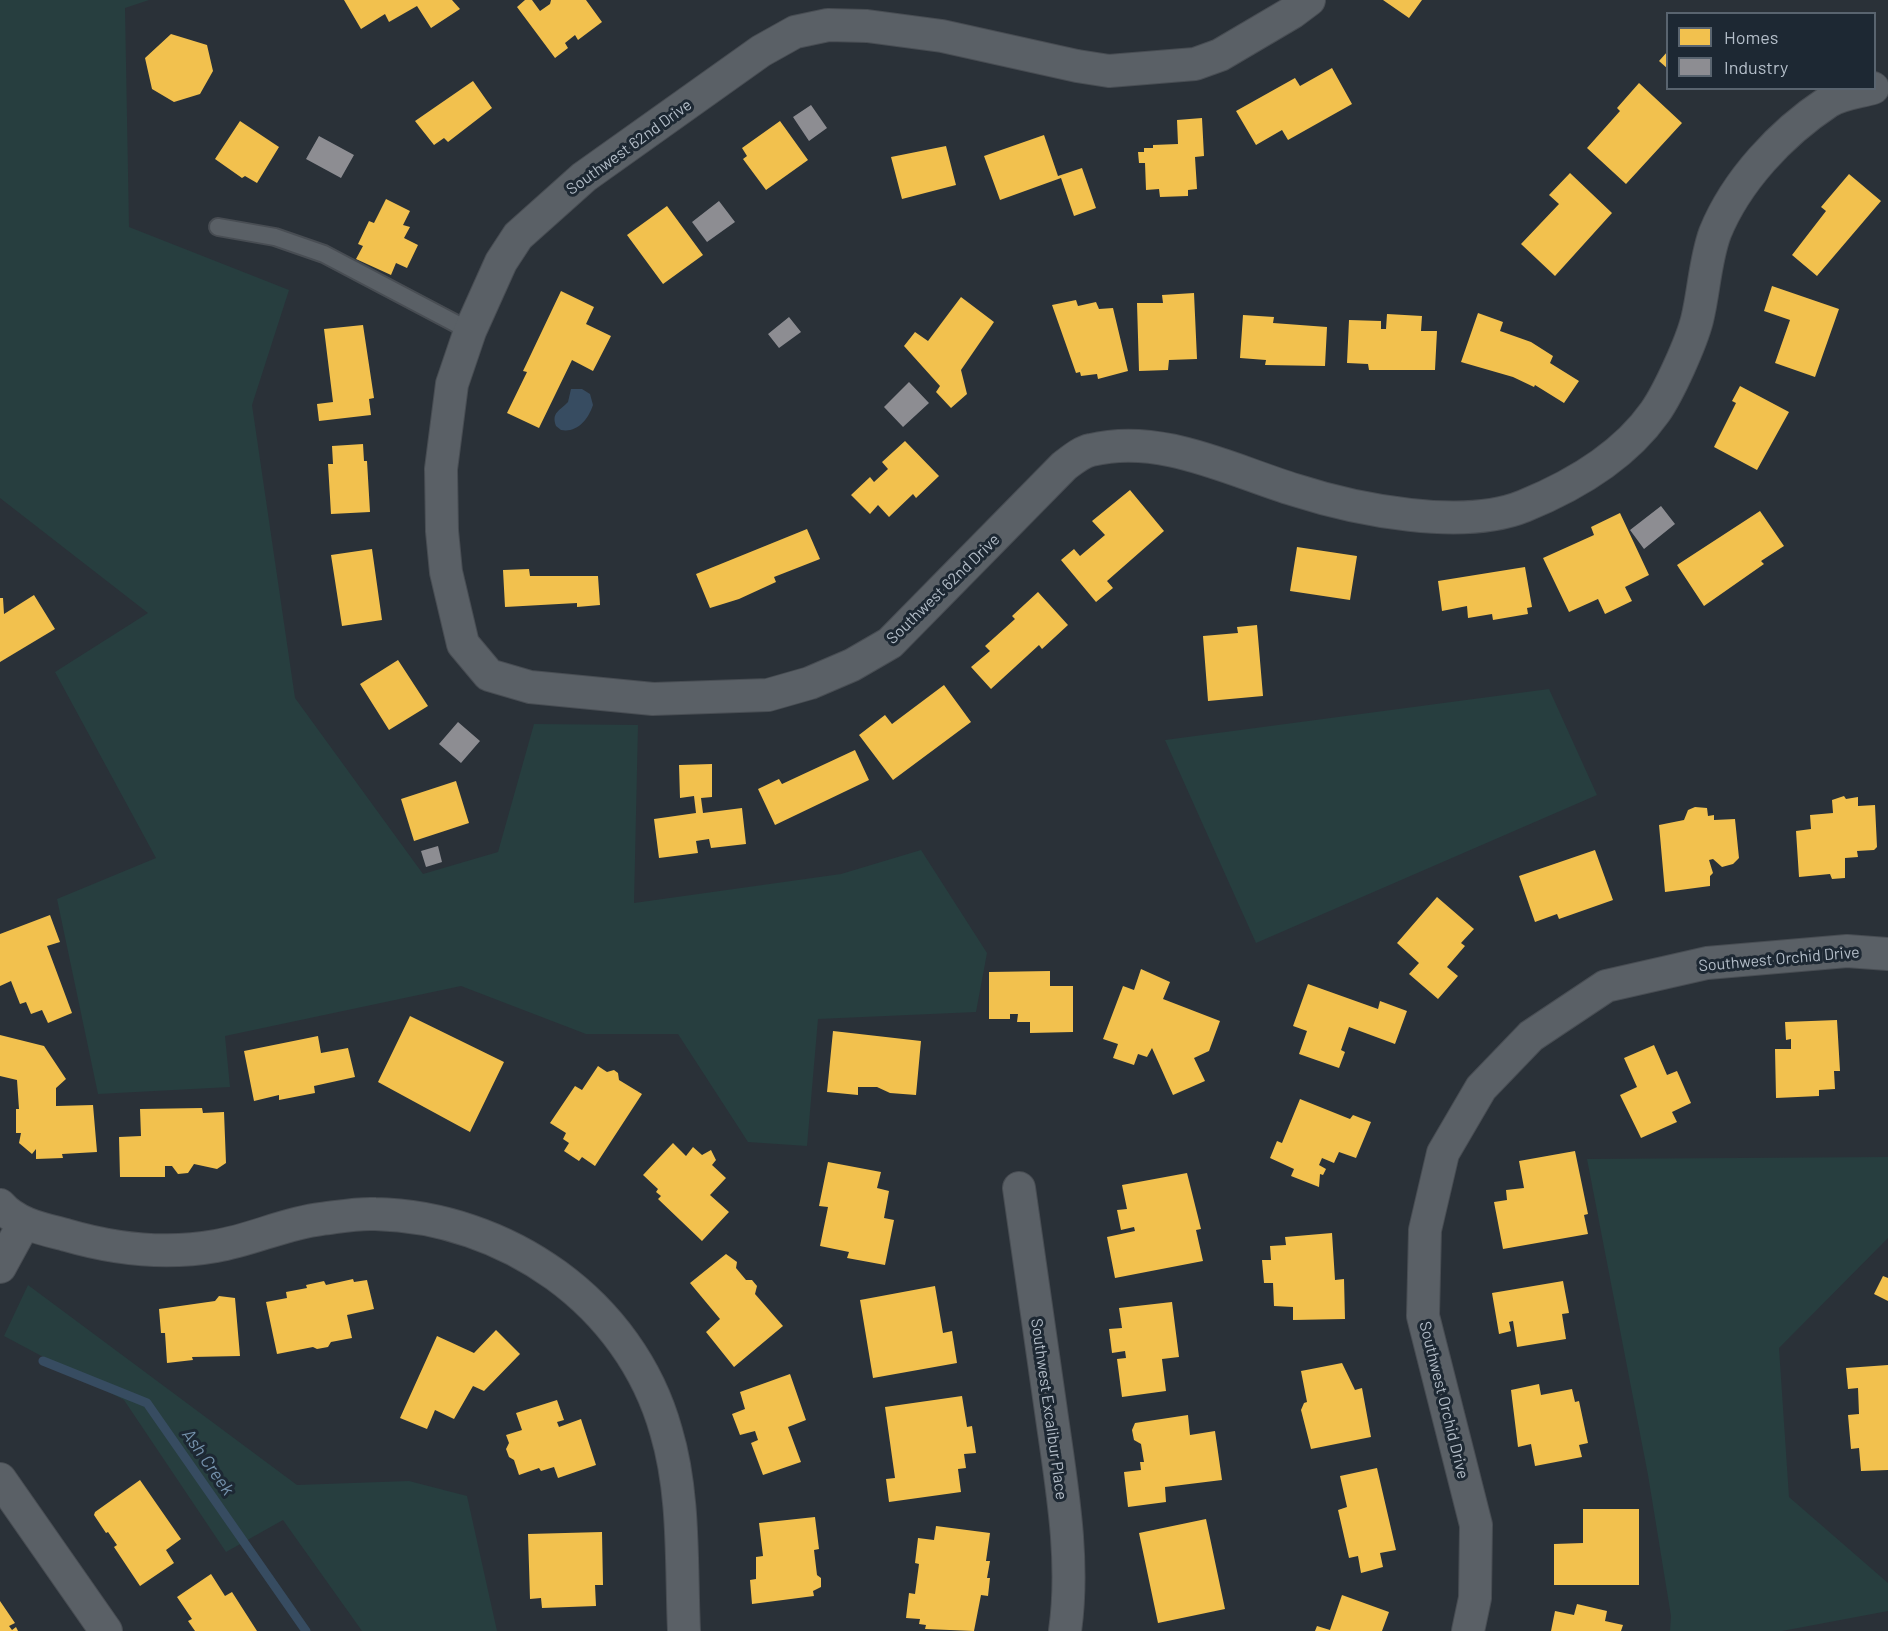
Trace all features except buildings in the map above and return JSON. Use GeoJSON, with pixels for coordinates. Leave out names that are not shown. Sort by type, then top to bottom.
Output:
{"type":"FeatureCollection","features":[{"type":"Feature","properties":{"kind":"street","name":"Southwest 62nd Drive"},"geometry":{"type":"LineString","coordinates":[[1309,0],[1220,55],[1195,64],[1109,71],[942,36],[867,26],[828,25],[795,32],[761,51],[584,177],[518,236],[501,262],[470,331],[452,384],[441,469],[442,531],[446,572],[463,644],[489,675],[530,687],[652,699],[768,695],[821,679],[890,644],[1064,466],[1088,450],[1144,446],[1184,453],[1298,491],[1398,514],[1475,517],[1522,507],[1602,465],[1636,436],[1657,409],[1696,323],[1714,234],[1734,195],[1768,154],[1830,101],[1867,90]]}},
{"type":"Feature","properties":{"kind":"street","name":"Southwest Orchid Drive"},"geometry":{"type":"LineString","coordinates":[[1468,1631],[1475,1598],[1476,1525],[1430,1351],[1423,1316],[1425,1230],[1443,1153],[1481,1088],[1531,1036],[1606,986],[1707,963],[1847,951],[1888,954]]}},
{"type":"Feature","properties":{"kind":"street","name":"Southwest Excalibur Place"},"geometry":{"type":"LineString","coordinates":[[1019,1188],[1061,1482],[1069,1600],[1065,1631]]}},
{"type":"Feature","properties":{"kind":"street"},"geometry":{"type":"LineString","coordinates":[[0,1267],[12,1214],[106,1246],[159,1250],[216,1246],[317,1219],[374,1214],[432,1220],[489,1237],[547,1266],[592,1303],[623,1342],[647,1384],[666,1430],[678,1494],[684,1631]]}},
{"type":"Feature","properties":{"kind":"street"},"geometry":{"type":"LineString","coordinates":[[0,1479],[106,1631]]}},
{"type":"Feature","properties":{"kind":"lane"},"geometry":{"type":"LineString","coordinates":[[218,227],[275,237],[324,254],[470,331]]}},
{"type":"Feature","properties":{"kind":"green space"},"geometry":{"type":"Polygon","coordinates":[[[0,0],[149,0],[125,8],[129,227],[289,290],[252,405],[295,698],[423,874],[498,852],[534,724],[638,725],[634,903],[841,874],[921,850],[987,953],[976,1012],[818,1019],[807,1146],[748,1142],[678,1034],[586,1034],[461,986],[225,1036],[230,1087],[98,1094],[57,899],[156,858],[55,672],[148,613],[0,498],[0,0]]]}},
{"type":"Feature","properties":{"kind":"green space"},"geometry":{"type":"Polygon","coordinates":[[[1549,689],[1597,795],[1256,943],[1165,740],[1549,689]]]}},
{"type":"Feature","properties":{"kind":"green space"},"geometry":{"type":"Polygon","coordinates":[[[1888,1157],[1888,1238],[1779,1348],[1789,1497],[1888,1583],[1888,1611],[1782,1631],[1670,1631],[1671,1616],[1648,1475],[1587,1159],[1888,1157]]]}},
{"type":"Feature","properties":{"kind":"green space"},"geometry":{"type":"Polygon","coordinates":[[[28,1285],[297,1485],[409,1481],[467,1496],[497,1631],[362,1631],[283,1520],[226,1552],[124,1400],[4,1336],[28,1285]]]}},
{"type":"Feature","properties":{"kind":"water"},"geometry":{"type":"Polygon","coordinates":[[[571,389],[582,389],[590,394],[593,405],[581,424],[572,429],[561,430],[556,426],[555,415],[568,402],[571,389]]]}},
{"type":"Feature","properties":{"kind":"waterway","name":"Ash Creek"},"geometry":{"type":"LineString","coordinates":[[43,1361],[147,1403],[306,1631]]}}]}
